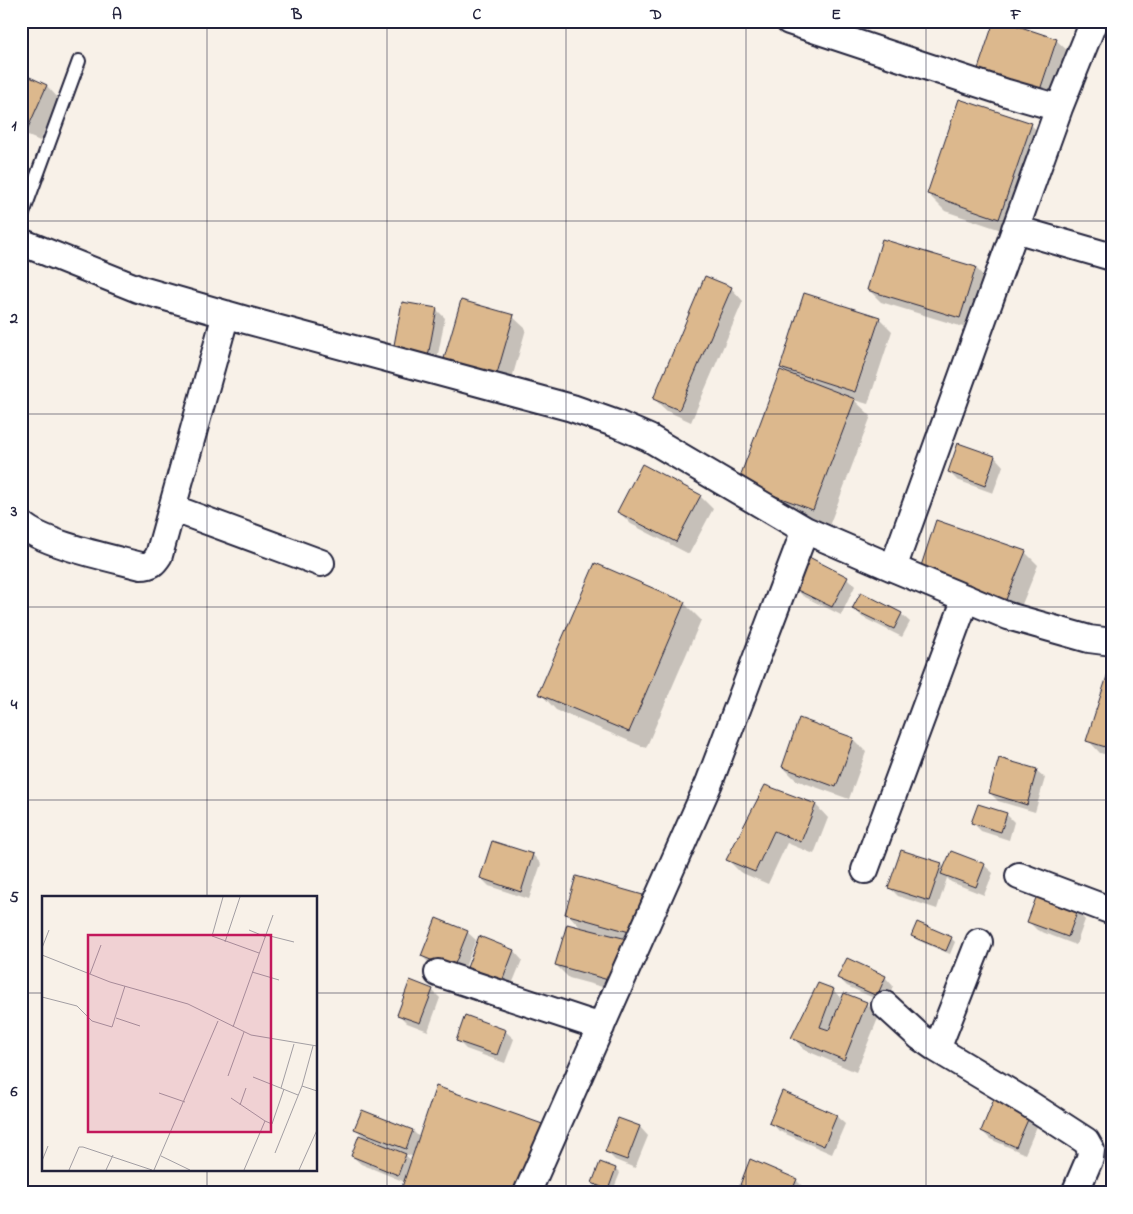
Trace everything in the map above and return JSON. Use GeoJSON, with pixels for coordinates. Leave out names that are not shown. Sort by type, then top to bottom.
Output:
{"type":"FeatureCollection","features":[{"type":"Feature","properties":{"kind":"street"},"geometry":{"type":"LineString","coordinates":[[789,21],[852,30],[1007,93],[1059,108]]}},
{"type":"Feature","properties":{"kind":"street"},"geometry":{"type":"LineString","coordinates":[[893,568],[1059,108],[1094,21]]}},
{"type":"Feature","properties":{"kind":"street"},"geometry":{"type":"LineString","coordinates":[[1015,229],[1112,257]]}},
{"type":"Feature","properties":{"kind":"street"},"geometry":{"type":"LineString","coordinates":[[21,242],[138,289],[572,408],[617,424],[649,438],[805,530],[1008,616],[1089,639],[1112,642]]}},
{"type":"Feature","properties":{"kind":"street"},"geometry":{"type":"LineString","coordinates":[[21,524],[42,537],[76,548],[141,566],[154,563],[159,555],[226,314]]}},
{"type":"Feature","properties":{"kind":"street"},"geometry":{"type":"LineString","coordinates":[[172,508],[321,563]]}},
{"type":"Feature","properties":{"kind":"street"},"geometry":{"type":"LineString","coordinates":[[527,1193],[709,783],[805,530]]}},
{"type":"Feature","properties":{"kind":"street"},"geometry":{"type":"LineString","coordinates":[[865,870],[966,598]]}},
{"type":"Feature","properties":{"kind":"street"},"geometry":{"type":"LineString","coordinates":[[1019,876],[1112,911]]}},
{"type":"Feature","properties":{"kind":"street"},"geometry":{"type":"LineString","coordinates":[[937,1049],[979,942]]}},
{"type":"Feature","properties":{"kind":"street"},"geometry":{"type":"LineString","coordinates":[[438,973],[601,1027]]}},
{"type":"Feature","properties":{"kind":"street"},"geometry":{"type":"LineString","coordinates":[[885,1005],[920,1037],[937,1049],[1029,1104],[1101,1153],[1090,1158],[1075,1193]]}},
{"type":"Feature","properties":{"kind":"lane"},"geometry":{"type":"LineString","coordinates":[[21,219],[78,61]]}},
{"type":"Feature","properties":{"kind":"building"},"geometry":{"type":"Polygon","coordinates":[[[994,21],[1003,21],[1057,39],[1040,90],[978,69],[994,21]]]}},
{"type":"Feature","properties":{"kind":"building"},"geometry":{"type":"Polygon","coordinates":[[[21,73],[47,85],[27,130],[21,127],[21,73]]]}},
{"type":"Feature","properties":{"kind":"building"},"geometry":{"type":"Polygon","coordinates":[[[959,99],[1032,123],[999,219],[927,194],[959,99]]]}},
{"type":"Feature","properties":{"kind":"building"},"geometry":{"type":"Polygon","coordinates":[[[882,239],[976,267],[960,318],[867,290],[882,239]]]}},
{"type":"Feature","properties":{"kind":"building"},"geometry":{"type":"Polygon","coordinates":[[[705,276],[732,287],[679,410],[653,399],[705,276]]]}},
{"type":"Feature","properties":{"kind":"building"},"geometry":{"type":"Polygon","coordinates":[[[804,293],[880,317],[855,392],[780,368],[804,293]]]}},
{"type":"Feature","properties":{"kind":"building"},"geometry":{"type":"Polygon","coordinates":[[[461,300],[514,315],[494,384],[441,369],[461,300]]]}},
{"type":"Feature","properties":{"kind":"building"},"geometry":{"type":"Polygon","coordinates":[[[402,302],[437,308],[427,362],[392,356],[402,302]]]}},
{"type":"Feature","properties":{"kind":"building"},"geometry":{"type":"Polygon","coordinates":[[[780,370],[855,399],[813,510],[738,482],[780,370]]]}},
{"type":"Feature","properties":{"kind":"building"},"geometry":{"type":"Polygon","coordinates":[[[958,443],[995,456],[985,486],[948,472],[958,443]]]}},
{"type":"Feature","properties":{"kind":"building"},"geometry":{"type":"Polygon","coordinates":[[[642,464],[701,495],[676,542],[617,512],[642,464]]]}},
{"type":"Feature","properties":{"kind":"building"},"geometry":{"type":"Polygon","coordinates":[[[936,520],[1026,551],[1005,602],[920,569],[936,520]]]}},
{"type":"Feature","properties":{"kind":"building"},"geometry":{"type":"Polygon","coordinates":[[[809,557],[848,577],[832,607],[793,588],[809,557]]]}},
{"type":"Feature","properties":{"kind":"building"},"geometry":{"type":"Polygon","coordinates":[[[595,563],[685,602],[629,732],[538,694],[595,563]]]}},
{"type":"Feature","properties":{"kind":"building"},"geometry":{"type":"Polygon","coordinates":[[[861,592],[902,613],[894,629],[852,609],[861,592]]]}},
{"type":"Feature","properties":{"kind":"building"},"geometry":{"type":"Polygon","coordinates":[[[1109,670],[1112,671],[1112,749],[1086,741],[1109,670]]]}},
{"type":"Feature","properties":{"kind":"building"},"geometry":{"type":"Polygon","coordinates":[[[799,718],[854,738],[836,787],[782,767],[799,718]]]}},
{"type":"Feature","properties":{"kind":"building"},"geometry":{"type":"Polygon","coordinates":[[[999,758],[1037,769],[1027,805],[989,793],[999,758]]]}},
{"type":"Feature","properties":{"kind":"building"},"geometry":{"type":"Polygon","coordinates":[[[765,785],[816,804],[801,842],[774,831],[755,872],[726,860],[765,785]]]}},
{"type":"Feature","properties":{"kind":"building"},"geometry":{"type":"Polygon","coordinates":[[[978,804],[1007,813],[1001,832],[971,823],[978,804]]]}},
{"type":"Feature","properties":{"kind":"building"},"geometry":{"type":"Polygon","coordinates":[[[492,841],[533,854],[521,892],[480,878],[492,841]]]}},
{"type":"Feature","properties":{"kind":"building"},"geometry":{"type":"Polygon","coordinates":[[[901,850],[942,863],[929,901],[888,888],[901,850]]]}},
{"type":"Feature","properties":{"kind":"building"},"geometry":{"type":"Polygon","coordinates":[[[951,851],[985,864],[976,887],[941,874],[951,851]]]}},
{"type":"Feature","properties":{"kind":"building"},"geometry":{"type":"Polygon","coordinates":[[[576,876],[643,895],[633,933],[565,914],[576,876]]]}},
{"type":"Feature","properties":{"kind":"building"},"geometry":{"type":"Polygon","coordinates":[[[1037,895],[1078,910],[1068,937],[1027,922],[1037,895]]]}},
{"type":"Feature","properties":{"kind":"building"},"geometry":{"type":"Polygon","coordinates":[[[436,918],[468,931],[453,969],[421,956],[436,918]]]}},
{"type":"Feature","properties":{"kind":"building"},"geometry":{"type":"Polygon","coordinates":[[[917,922],[952,937],[946,951],[911,936],[917,922]]]}},
{"type":"Feature","properties":{"kind":"building"},"geometry":{"type":"Polygon","coordinates":[[[567,924],[635,941],[619,983],[555,965],[567,924]]]}},
{"type":"Feature","properties":{"kind":"building"},"geometry":{"type":"Polygon","coordinates":[[[479,936],[514,950],[500,987],[465,973],[479,936]]]}},
{"type":"Feature","properties":{"kind":"building"},"geometry":{"type":"Polygon","coordinates":[[[847,958],[886,976],[877,996],[837,978],[847,958]]]}},
{"type":"Feature","properties":{"kind":"building"},"geometry":{"type":"Polygon","coordinates":[[[410,980],[433,989],[420,1023],[397,1015],[410,980]]]}},
{"type":"Feature","properties":{"kind":"building"},"geometry":{"type":"Polygon","coordinates":[[[818,983],[834,989],[820,1027],[829,1030],[844,993],[867,1002],[844,1060],[791,1038],[818,983]]]}},
{"type":"Feature","properties":{"kind":"building"},"geometry":{"type":"Polygon","coordinates":[[[465,1015],[506,1030],[497,1055],[456,1041],[465,1015]]]}},
{"type":"Feature","properties":{"kind":"building"},"geometry":{"type":"Polygon","coordinates":[[[436,1086],[548,1126],[519,1193],[400,1193],[436,1086]]]}},
{"type":"Feature","properties":{"kind":"building"},"geometry":{"type":"Polygon","coordinates":[[[782,1091],[837,1115],[824,1146],[769,1123],[782,1091]]]}},
{"type":"Feature","properties":{"kind":"building"},"geometry":{"type":"Polygon","coordinates":[[[994,1099],[1030,1115],[1016,1147],[981,1131],[994,1099]]]}},
{"type":"Feature","properties":{"kind":"building"},"geometry":{"type":"Polygon","coordinates":[[[362,1110],[413,1130],[406,1149],[354,1129],[362,1110]]]}},
{"type":"Feature","properties":{"kind":"building"},"geometry":{"type":"Polygon","coordinates":[[[618,1118],[640,1126],[627,1160],[605,1152],[618,1118]]]}},
{"type":"Feature","properties":{"kind":"building"},"geometry":{"type":"Polygon","coordinates":[[[359,1135],[406,1154],[398,1175],[351,1156],[359,1135]]]}},
{"type":"Feature","properties":{"kind":"building"},"geometry":{"type":"Polygon","coordinates":[[[750,1159],[797,1179],[791,1193],[759,1193],[740,1185],[750,1159]]]}},
{"type":"Feature","properties":{"kind":"building"},"geometry":{"type":"Polygon","coordinates":[[[600,1162],[616,1168],[608,1190],[592,1183],[600,1162]]]}}]}
